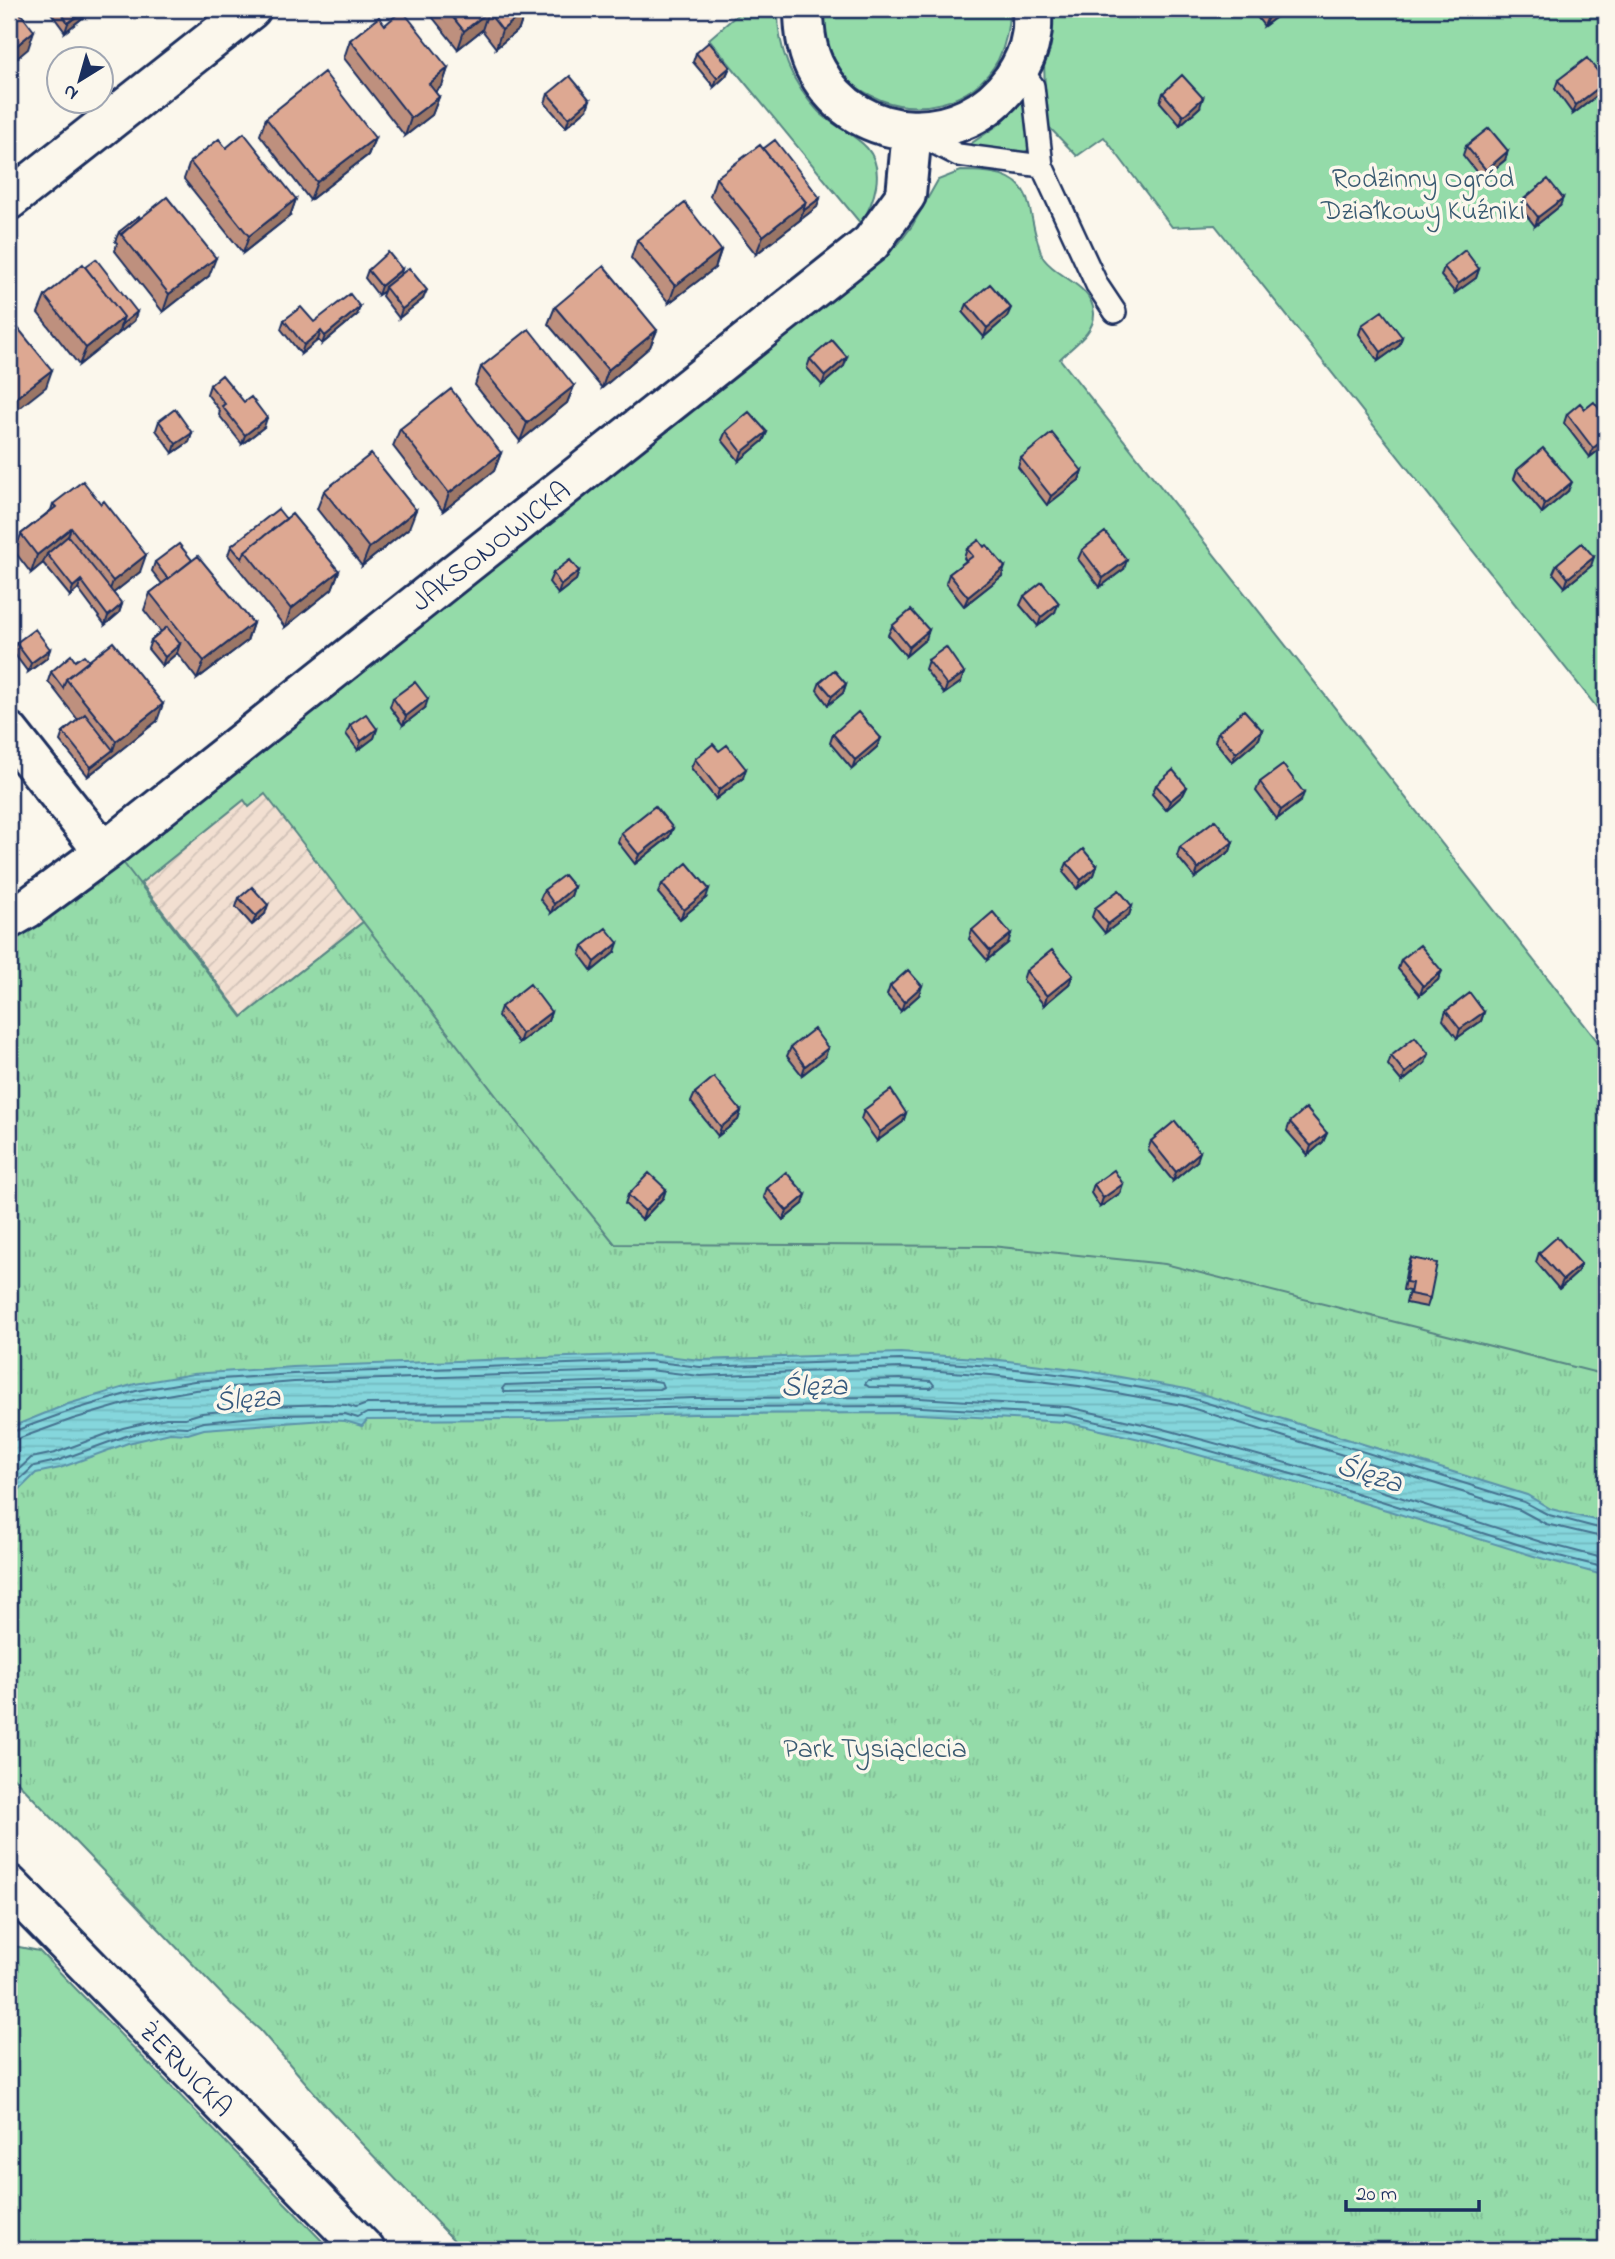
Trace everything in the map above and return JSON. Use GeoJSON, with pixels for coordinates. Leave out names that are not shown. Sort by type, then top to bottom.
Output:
{"type":"FeatureCollection","features":[{"type":"Feature","properties":{"kind":"street"},"geometry":{"type":"LineString","coordinates":[[9,200],[251,9]]}},
{"type":"Feature","properties":{"kind":"street"},"geometry":{"type":"LineString","coordinates":[[804,9],[804,33],[816,71],[840,102],[874,122],[912,131],[945,128],[976,116],[1002,95],[1020,68],[1031,36],[1032,9]]}},
{"type":"Feature","properties":{"kind":"street","name":"JAKSONOWICKA"},"geometry":{"type":"LineString","coordinates":[[9,919],[104,852],[871,243],[906,195],[912,131]]}},
{"type":"Feature","properties":{"kind":"street"},"geometry":{"type":"LineString","coordinates":[[9,732],[104,852]]}},
{"type":"Feature","properties":{"kind":"street","name":"ŻERNICKA"},"geometry":{"type":"LineString","coordinates":[[9,1885],[365,2250]]}},
{"type":"Feature","properties":{"kind":"lane"},"geometry":{"type":"LineString","coordinates":[[1020,68],[1033,86],[1042,166],[1097,285],[1115,312]]}},
{"type":"Feature","properties":{"kind":"lane"},"geometry":{"type":"LineString","coordinates":[[912,131],[958,155],[1042,166]]}},
{"type":"Feature","properties":{"kind":"shaded area"},"geometry":{"type":"Polygon","coordinates":[[[265,794],[363,922],[242,1017],[141,883],[244,800],[265,794]]]}},
{"type":"Feature","properties":{"kind":"green space"},"geometry":{"type":"Polygon","coordinates":[[[744,9],[778,9],[783,51],[801,90],[819,112],[862,143],[873,157],[876,186],[861,224],[709,39],[744,9]]]}},
{"type":"Feature","properties":{"kind":"green space"},"geometry":{"type":"Polygon","coordinates":[[[821,9],[1009,9],[1008,29],[998,60],[974,88],[942,103],[906,106],[888,103],[867,93],[839,70],[828,52],[821,9]]]}},
{"type":"Feature","properties":{"kind":"green space","name":"Rodzinny Ogród Działkowy Kuźniki"},"geometry":{"type":"Polygon","coordinates":[[[1052,9],[1606,9],[1606,719],[1215,225],[1172,227],[1104,137],[1077,156],[1046,124],[1044,62],[1052,9]]]}},
{"type":"Feature","properties":{"kind":"green space"},"geometry":{"type":"Polygon","coordinates":[[[1023,100],[1030,148],[1023,154],[969,145],[1001,123],[1023,100]]]}},
{"type":"Feature","properties":{"kind":"green space"},"geometry":{"type":"Polygon","coordinates":[[[961,171],[981,171],[1001,175],[1018,184],[1024,192],[1043,257],[1050,266],[1081,289],[1092,303],[1094,313],[1091,327],[1060,359],[1606,1052],[1606,1523],[700,1360],[9,941],[46,919],[244,765],[899,243],[912,226],[938,180],[961,171]],[[265,794],[249,807],[244,800],[141,883],[243,1017],[363,922],[265,794]]]}},
{"type":"Feature","properties":{"kind":"green space","name":"Park Tysiąclecia"},"geometry":{"type":"Polygon","coordinates":[[[122,861],[242,1017],[363,922],[520,1127],[615,1244],[991,1246],[1165,1264],[1606,1375],[1606,2250],[463,2250],[326,2106],[260,2030],[234,2007],[9,1773],[9,941],[46,919],[122,861]]]}},
{"type":"Feature","properties":{"kind":"green space"},"geometry":{"type":"Polygon","coordinates":[[[9,1945],[39,1951],[331,2250],[9,2250],[9,1945]]]}},
{"type":"Feature","properties":{"kind":"water","name":"Ślęza"},"geometry":{"type":"Polygon","coordinates":[[[900,1353],[992,1359],[1082,1370],[1186,1389],[1527,1495],[1551,1509],[1606,1523],[1606,1576],[1157,1443],[1066,1422],[902,1413],[367,1420],[362,1426],[345,1421],[324,1420],[204,1429],[188,1434],[170,1433],[128,1443],[60,1468],[36,1473],[19,1490],[9,1490],[9,1428],[68,1404],[135,1384],[193,1374],[293,1367],[650,1354],[700,1360],[900,1353]]]}},
{"type":"Feature","properties":{"kind":"building"},"geometry":{"type":"Polygon","coordinates":[[[9,9],[17,9],[34,31],[9,52],[9,9]]]}},
{"type":"Feature","properties":{"kind":"building"},"geometry":{"type":"Polygon","coordinates":[[[71,9],[86,9],[68,23],[63,15],[71,9]]]}},
{"type":"Feature","properties":{"kind":"building"},"geometry":{"type":"Polygon","coordinates":[[[446,9],[525,11],[502,30],[488,12],[464,31],[446,9]]]}},
{"type":"Feature","properties":{"kind":"building"},"geometry":{"type":"Polygon","coordinates":[[[1262,9],[1278,9],[1268,17],[1262,9]]]}},
{"type":"Feature","properties":{"kind":"building"},"geometry":{"type":"Polygon","coordinates":[[[402,10],[448,68],[429,84],[439,97],[411,118],[350,40],[379,17],[385,25],[402,10]]]}},
{"type":"Feature","properties":{"kind":"building"},"geometry":{"type":"Polygon","coordinates":[[[709,42],[730,67],[717,78],[696,53],[709,42]]]}},
{"type":"Feature","properties":{"kind":"building"},"geometry":{"type":"Polygon","coordinates":[[[1587,58],[1606,82],[1576,105],[1558,80],[1587,58]]]}},
{"type":"Feature","properties":{"kind":"building"},"geometry":{"type":"Polygon","coordinates":[[[324,72],[375,138],[317,182],[266,118],[324,72]]]}},
{"type":"Feature","properties":{"kind":"building"},"geometry":{"type":"Polygon","coordinates":[[[1182,75],[1203,98],[1183,116],[1163,93],[1182,75]]]}},
{"type":"Feature","properties":{"kind":"building"},"geometry":{"type":"Polygon","coordinates":[[[570,76],[590,100],[569,118],[548,94],[570,76]]]}},
{"type":"Feature","properties":{"kind":"building"},"geometry":{"type":"Polygon","coordinates":[[[1489,128],[1508,151],[1486,170],[1466,146],[1489,128]]]}},
{"type":"Feature","properties":{"kind":"building"},"geometry":{"type":"Polygon","coordinates":[[[244,133],[296,199],[249,236],[190,162],[219,139],[226,148],[244,133]]]}},
{"type":"Feature","properties":{"kind":"building"},"geometry":{"type":"Polygon","coordinates":[[[775,140],[820,198],[803,211],[806,202],[763,149],[775,140]]]}},
{"type":"Feature","properties":{"kind":"building"},"geometry":{"type":"Polygon","coordinates":[[[760,145],[806,202],[763,236],[716,178],[760,145]]]}},
{"type":"Feature","properties":{"kind":"building"},"geometry":{"type":"Polygon","coordinates":[[[1548,179],[1563,198],[1538,217],[1524,199],[1548,179]]]}},
{"type":"Feature","properties":{"kind":"building"},"geometry":{"type":"Polygon","coordinates":[[[167,197],[216,258],[169,294],[121,234],[167,197]]]}},
{"type":"Feature","properties":{"kind":"building"},"geometry":{"type":"Polygon","coordinates":[[[685,203],[721,250],[675,286],[637,240],[685,203]]]}},
{"type":"Feature","properties":{"kind":"building"},"geometry":{"type":"Polygon","coordinates":[[[139,216],[140,218],[121,235],[119,232],[139,216]]]}},
{"type":"Feature","properties":{"kind":"building"},"geometry":{"type":"Polygon","coordinates":[[[1465,250],[1479,269],[1458,284],[1444,267],[1465,250]]]}},
{"type":"Feature","properties":{"kind":"building"},"geometry":{"type":"Polygon","coordinates":[[[388,252],[402,269],[381,286],[368,270],[388,252]]]}},
{"type":"Feature","properties":{"kind":"building"},"geometry":{"type":"Polygon","coordinates":[[[96,259],[137,312],[121,325],[124,317],[85,267],[96,259]]]}},
{"type":"Feature","properties":{"kind":"building"},"geometry":{"type":"Polygon","coordinates":[[[83,264],[124,317],[86,348],[45,296],[83,264]]]}},
{"type":"Feature","properties":{"kind":"building"},"geometry":{"type":"Polygon","coordinates":[[[604,266],[657,330],[608,370],[555,307],[604,266]]]}},
{"type":"Feature","properties":{"kind":"building"},"geometry":{"type":"Polygon","coordinates":[[[409,268],[427,290],[402,309],[385,287],[409,268]]]}},
{"type":"Feature","properties":{"kind":"building"},"geometry":{"type":"Polygon","coordinates":[[[990,284],[1011,308],[987,328],[967,304],[990,284]]]}},
{"type":"Feature","properties":{"kind":"building"},"geometry":{"type":"Polygon","coordinates":[[[350,294],[360,307],[325,336],[321,331],[304,345],[284,320],[301,307],[314,322],[350,294]]]}},
{"type":"Feature","properties":{"kind":"building"},"geometry":{"type":"Polygon","coordinates":[[[1382,311],[1402,337],[1381,352],[1362,325],[1382,311]]]}},
{"type":"Feature","properties":{"kind":"building"},"geometry":{"type":"Polygon","coordinates":[[[9,317],[52,370],[9,403],[9,317]]]}},
{"type":"Feature","properties":{"kind":"building"},"geometry":{"type":"Polygon","coordinates":[[[529,329],[574,386],[527,423],[481,367],[529,329]]]}},
{"type":"Feature","properties":{"kind":"building"},"geometry":{"type":"Polygon","coordinates":[[[832,340],[847,357],[825,376],[810,359],[832,340]]]}},
{"type":"Feature","properties":{"kind":"building"},"geometry":{"type":"Polygon","coordinates":[[[222,375],[244,402],[251,397],[267,418],[245,435],[222,406],[225,404],[210,385],[222,375]]]}},
{"type":"Feature","properties":{"kind":"building"},"geometry":{"type":"Polygon","coordinates":[[[451,389],[501,453],[449,493],[400,429],[451,389]]]}},
{"type":"Feature","properties":{"kind":"building"},"geometry":{"type":"Polygon","coordinates":[[[1594,402],[1606,418],[1606,425],[1600,429],[1606,438],[1593,448],[1567,414],[1580,403],[1585,409],[1594,402]]]}},
{"type":"Feature","properties":{"kind":"building"},"geometry":{"type":"Polygon","coordinates":[[[175,409],[192,433],[176,444],[159,421],[175,409]]]}},
{"type":"Feature","properties":{"kind":"building"},"geometry":{"type":"Polygon","coordinates":[[[749,412],[767,432],[742,452],[726,431],[749,412]]]}},
{"type":"Feature","properties":{"kind":"building"},"geometry":{"type":"Polygon","coordinates":[[[1052,433],[1082,471],[1051,496],[1021,458],[1052,433]]]}},
{"type":"Feature","properties":{"kind":"building"},"geometry":{"type":"Polygon","coordinates":[[[1543,448],[1572,482],[1545,504],[1517,470],[1543,448]]]}},
{"type":"Feature","properties":{"kind":"building"},"geometry":{"type":"Polygon","coordinates":[[[371,454],[416,510],[369,548],[324,491],[371,454]]]}},
{"type":"Feature","properties":{"kind":"building"},"geometry":{"type":"Polygon","coordinates":[[[83,481],[101,504],[104,501],[146,555],[113,581],[71,528],[37,555],[21,534],[56,507],[53,504],[83,481]]]}},
{"type":"Feature","properties":{"kind":"building"},"geometry":{"type":"Polygon","coordinates":[[[278,509],[286,519],[245,551],[242,559],[231,546],[278,509]]]}},
{"type":"Feature","properties":{"kind":"building"},"geometry":{"type":"Polygon","coordinates":[[[292,514],[339,571],[291,609],[245,551],[292,514]]]}},
{"type":"Feature","properties":{"kind":"building"},"geometry":{"type":"Polygon","coordinates":[[[1105,532],[1127,560],[1103,578],[1082,550],[1105,532]]]}},
{"type":"Feature","properties":{"kind":"building"},"geometry":{"type":"Polygon","coordinates":[[[68,536],[122,604],[108,616],[81,580],[73,587],[47,554],[68,536]]]}},
{"type":"Feature","properties":{"kind":"building"},"geometry":{"type":"Polygon","coordinates":[[[979,540],[984,547],[987,545],[1005,567],[968,597],[949,574],[973,556],[967,549],[979,540]]]}},
{"type":"Feature","properties":{"kind":"building"},"geometry":{"type":"Polygon","coordinates":[[[1582,543],[1594,557],[1568,578],[1557,564],[1582,543]]]}},
{"type":"Feature","properties":{"kind":"building"},"geometry":{"type":"Polygon","coordinates":[[[179,544],[192,560],[168,579],[155,562],[179,544]]]}},
{"type":"Feature","properties":{"kind":"building"},"geometry":{"type":"Polygon","coordinates":[[[198,556],[253,623],[204,661],[150,593],[198,556]]]}},
{"type":"Feature","properties":{"kind":"building"},"geometry":{"type":"Polygon","coordinates":[[[570,560],[579,571],[561,585],[553,573],[570,560]]]}},
{"type":"Feature","properties":{"kind":"building"},"geometry":{"type":"Polygon","coordinates":[[[1042,582],[1059,603],[1041,617],[1024,596],[1042,582]]]}},
{"type":"Feature","properties":{"kind":"building"},"geometry":{"type":"Polygon","coordinates":[[[911,610],[929,630],[909,647],[892,626],[911,610]]]}},
{"type":"Feature","properties":{"kind":"building"},"geometry":{"type":"Polygon","coordinates":[[[167,627],[180,644],[165,657],[151,640],[167,627]]]}},
{"type":"Feature","properties":{"kind":"building"},"geometry":{"type":"Polygon","coordinates":[[[35,629],[50,649],[31,663],[16,643],[35,629]]]}},
{"type":"Feature","properties":{"kind":"building"},"geometry":{"type":"Polygon","coordinates":[[[113,642],[163,704],[116,741],[66,679],[113,642]]]}},
{"type":"Feature","properties":{"kind":"building"},"geometry":{"type":"Polygon","coordinates":[[[946,647],[964,673],[947,685],[928,660],[946,647]]]}},
{"type":"Feature","properties":{"kind":"building"},"geometry":{"type":"Polygon","coordinates":[[[71,655],[75,661],[84,655],[89,661],[66,679],[63,688],[51,672],[71,655]]]}},
{"type":"Feature","properties":{"kind":"building"},"geometry":{"type":"Polygon","coordinates":[[[834,670],[846,684],[832,696],[820,682],[834,670]]]}},
{"type":"Feature","properties":{"kind":"building"},"geometry":{"type":"Polygon","coordinates":[[[415,682],[428,699],[406,716],[393,698],[415,682]]]}},
{"type":"Feature","properties":{"kind":"building"},"geometry":{"type":"Polygon","coordinates":[[[1244,710],[1262,730],[1236,753],[1218,732],[1244,710]]]}},
{"type":"Feature","properties":{"kind":"building"},"geometry":{"type":"Polygon","coordinates":[[[858,712],[881,738],[855,760],[833,734],[858,712]]]}},
{"type":"Feature","properties":{"kind":"building"},"geometry":{"type":"Polygon","coordinates":[[[85,714],[113,750],[91,767],[63,732],[85,714]]]}},
{"type":"Feature","properties":{"kind":"building"},"geometry":{"type":"Polygon","coordinates":[[[366,714],[377,729],[361,741],[350,725],[366,714]]]}},
{"type":"Feature","properties":{"kind":"building"},"geometry":{"type":"Polygon","coordinates":[[[713,744],[719,751],[727,745],[746,769],[719,790],[695,759],[713,744]]]}},
{"type":"Feature","properties":{"kind":"building"},"geometry":{"type":"Polygon","coordinates":[[[1283,765],[1304,793],[1281,810],[1260,782],[1283,765]]]}},
{"type":"Feature","properties":{"kind":"building"},"geometry":{"type":"Polygon","coordinates":[[[1173,770],[1187,787],[1170,801],[1156,785],[1173,770]]]}},
{"type":"Feature","properties":{"kind":"building"},"geometry":{"type":"Polygon","coordinates":[[[655,806],[673,828],[639,855],[621,833],[655,806]]]}},
{"type":"Feature","properties":{"kind":"building"},"geometry":{"type":"Polygon","coordinates":[[[1215,820],[1233,842],[1198,869],[1180,847],[1215,820]]]}},
{"type":"Feature","properties":{"kind":"building"},"geometry":{"type":"Polygon","coordinates":[[[1083,849],[1097,866],[1081,880],[1067,863],[1083,849]]]}},
{"type":"Feature","properties":{"kind":"building"},"geometry":{"type":"Polygon","coordinates":[[[687,863],[709,889],[684,910],[662,884],[687,863]]]}},
{"type":"Feature","properties":{"kind":"building"},"geometry":{"type":"Polygon","coordinates":[[[564,875],[574,887],[554,904],[544,890],[564,875]]]}},
{"type":"Feature","properties":{"kind":"building"},"geometry":{"type":"Polygon","coordinates":[[[252,887],[268,905],[256,916],[239,898],[252,887]]]}},
{"type":"Feature","properties":{"kind":"building"},"geometry":{"type":"Polygon","coordinates":[[[1119,890],[1132,906],[1108,924],[1095,908],[1119,890]]]}},
{"type":"Feature","properties":{"kind":"building"},"geometry":{"type":"Polygon","coordinates":[[[993,912],[1011,934],[990,951],[972,930],[993,912]]]}},
{"type":"Feature","properties":{"kind":"building"},"geometry":{"type":"Polygon","coordinates":[[[606,928],[618,943],[595,962],[583,946],[606,928]]]}},
{"type":"Feature","properties":{"kind":"building"},"geometry":{"type":"Polygon","coordinates":[[[1420,945],[1442,971],[1423,986],[1401,960],[1420,945]]]}},
{"type":"Feature","properties":{"kind":"building"},"geometry":{"type":"Polygon","coordinates":[[[1052,950],[1073,975],[1047,996],[1026,971],[1052,950]]]}},
{"type":"Feature","properties":{"kind":"building"},"geometry":{"type":"Polygon","coordinates":[[[908,970],[922,986],[904,1002],[890,986],[908,970]]]}},
{"type":"Feature","properties":{"kind":"building"},"geometry":{"type":"Polygon","coordinates":[[[530,984],[551,1012],[522,1034],[501,1007],[530,984]]]}},
{"type":"Feature","properties":{"kind":"building"},"geometry":{"type":"Polygon","coordinates":[[[1470,993],[1484,1012],[1460,1029],[1446,1011],[1470,993]]]}},
{"type":"Feature","properties":{"kind":"building"},"geometry":{"type":"Polygon","coordinates":[[[814,1029],[828,1048],[805,1066],[791,1047],[814,1029]]]}},
{"type":"Feature","properties":{"kind":"building"},"geometry":{"type":"Polygon","coordinates":[[[1415,1037],[1429,1054],[1405,1073],[1391,1056],[1415,1037]]]}},
{"type":"Feature","properties":{"kind":"building"},"geometry":{"type":"Polygon","coordinates":[[[714,1077],[741,1111],[721,1127],[695,1093],[714,1077]]]}},
{"type":"Feature","properties":{"kind":"building"},"geometry":{"type":"Polygon","coordinates":[[[891,1090],[906,1113],[880,1132],[864,1110],[891,1090]]]}},
{"type":"Feature","properties":{"kind":"building"},"geometry":{"type":"Polygon","coordinates":[[[1306,1108],[1327,1133],[1311,1146],[1290,1122],[1306,1108]]]}},
{"type":"Feature","properties":{"kind":"building"},"geometry":{"type":"Polygon","coordinates":[[[1175,1121],[1200,1152],[1176,1172],[1151,1141],[1175,1121]]]}},
{"type":"Feature","properties":{"kind":"building"},"geometry":{"type":"Polygon","coordinates":[[[1114,1170],[1123,1184],[1103,1198],[1094,1184],[1114,1170]]]}},
{"type":"Feature","properties":{"kind":"building"},"geometry":{"type":"Polygon","coordinates":[[[786,1172],[806,1195],[787,1211],[767,1188],[786,1172]]]}},
{"type":"Feature","properties":{"kind":"building"},"geometry":{"type":"Polygon","coordinates":[[[649,1173],[666,1189],[645,1211],[628,1195],[649,1173]]]}},
{"type":"Feature","properties":{"kind":"building"},"geometry":{"type":"Polygon","coordinates":[[[1557,1237],[1581,1264],[1563,1280],[1539,1253],[1557,1237]]]}},
{"type":"Feature","properties":{"kind":"building"},"geometry":{"type":"Polygon","coordinates":[[[1411,1258],[1437,1263],[1430,1298],[1410,1294],[1412,1283],[1406,1282],[1411,1258]]]}}]}
